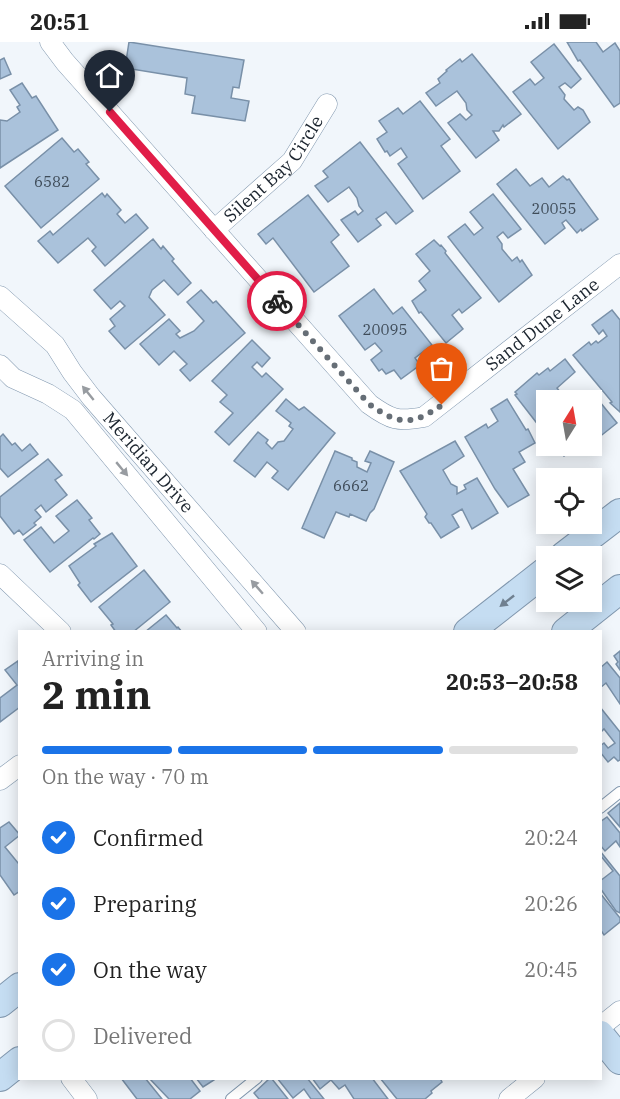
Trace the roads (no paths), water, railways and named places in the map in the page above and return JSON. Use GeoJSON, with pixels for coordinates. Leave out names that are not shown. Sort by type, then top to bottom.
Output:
{"type":"FeatureCollection","features":[{"type":"Feature","properties":{"kind":"main road"},"geometry":{"type":"LineString","coordinates":[[577,546],[620,513]]}},
{"type":"Feature","properties":{"kind":"main road"},"geometry":{"type":"LineString","coordinates":[[471,630],[536,579]]}},
{"type":"Feature","properties":{"kind":"main road"},"geometry":{"type":"LineString","coordinates":[[569,630],[620,589]]}},
{"type":"Feature","properties":{"kind":"main road"},"geometry":{"type":"LineString","coordinates":[[0,1003],[18,989]]}},
{"type":"Feature","properties":{"kind":"main road"},"geometry":{"type":"LineString","coordinates":[[602,1038],[620,1060]]}},
{"type":"Feature","properties":{"kind":"main road"},"geometry":{"type":"LineString","coordinates":[[0,1077],[18,1063]]}},
{"type":"Feature","properties":{"kind":"street"},"geometry":{"type":"LineString","coordinates":[[50,42],[65,62],[214,230]]}},
{"type":"Feature","properties":{"kind":"street","name":"Silent Bay Circle"},"geometry":{"type":"LineString","coordinates":[[214,230],[292,160],[327,104]]}},
{"type":"Feature","properties":{"kind":"street","name":"Sand Dune Lane"},"geometry":{"type":"LineString","coordinates":[[214,230],[369,404],[385,416],[405,421],[424,417],[442,405],[620,264]]}},
{"type":"Feature","properties":{"kind":"street","name":"Meridian Drive"},"geometry":{"type":"LineString","coordinates":[[0,296],[55,345],[91,397],[294,630]]}},
{"type":"Feature","properties":{"kind":"street","name":"Meridian Drive"},"geometry":{"type":"LineString","coordinates":[[0,365],[13,378],[48,394],[73,410],[255,630]]}},
{"type":"Feature","properties":{"kind":"street"},"geometry":{"type":"LineString","coordinates":[[0,574],[60,630]]}},
{"type":"Feature","properties":{"kind":"street"},"geometry":{"type":"LineString","coordinates":[[0,780],[18,766]]}},
{"type":"Feature","properties":{"kind":"street"},"geometry":{"type":"LineString","coordinates":[[602,1025],[620,1011]]}},
{"type":"Feature","properties":{"kind":"street"},"geometry":{"type":"LineString","coordinates":[[73,1080],[87,1099]]}},
{"type":"Feature","properties":{"kind":"street"},"geometry":{"type":"LineString","coordinates":[[509,1099],[533,1080]]}},
{"type":"Feature","properties":{"kind":"lane"},"geometry":{"type":"LineString","coordinates":[[602,806],[620,792]]}},
{"type":"Feature","properties":{"kind":"lane"},"geometry":{"type":"LineString","coordinates":[[231,1099],[255,1080]]}}]}
